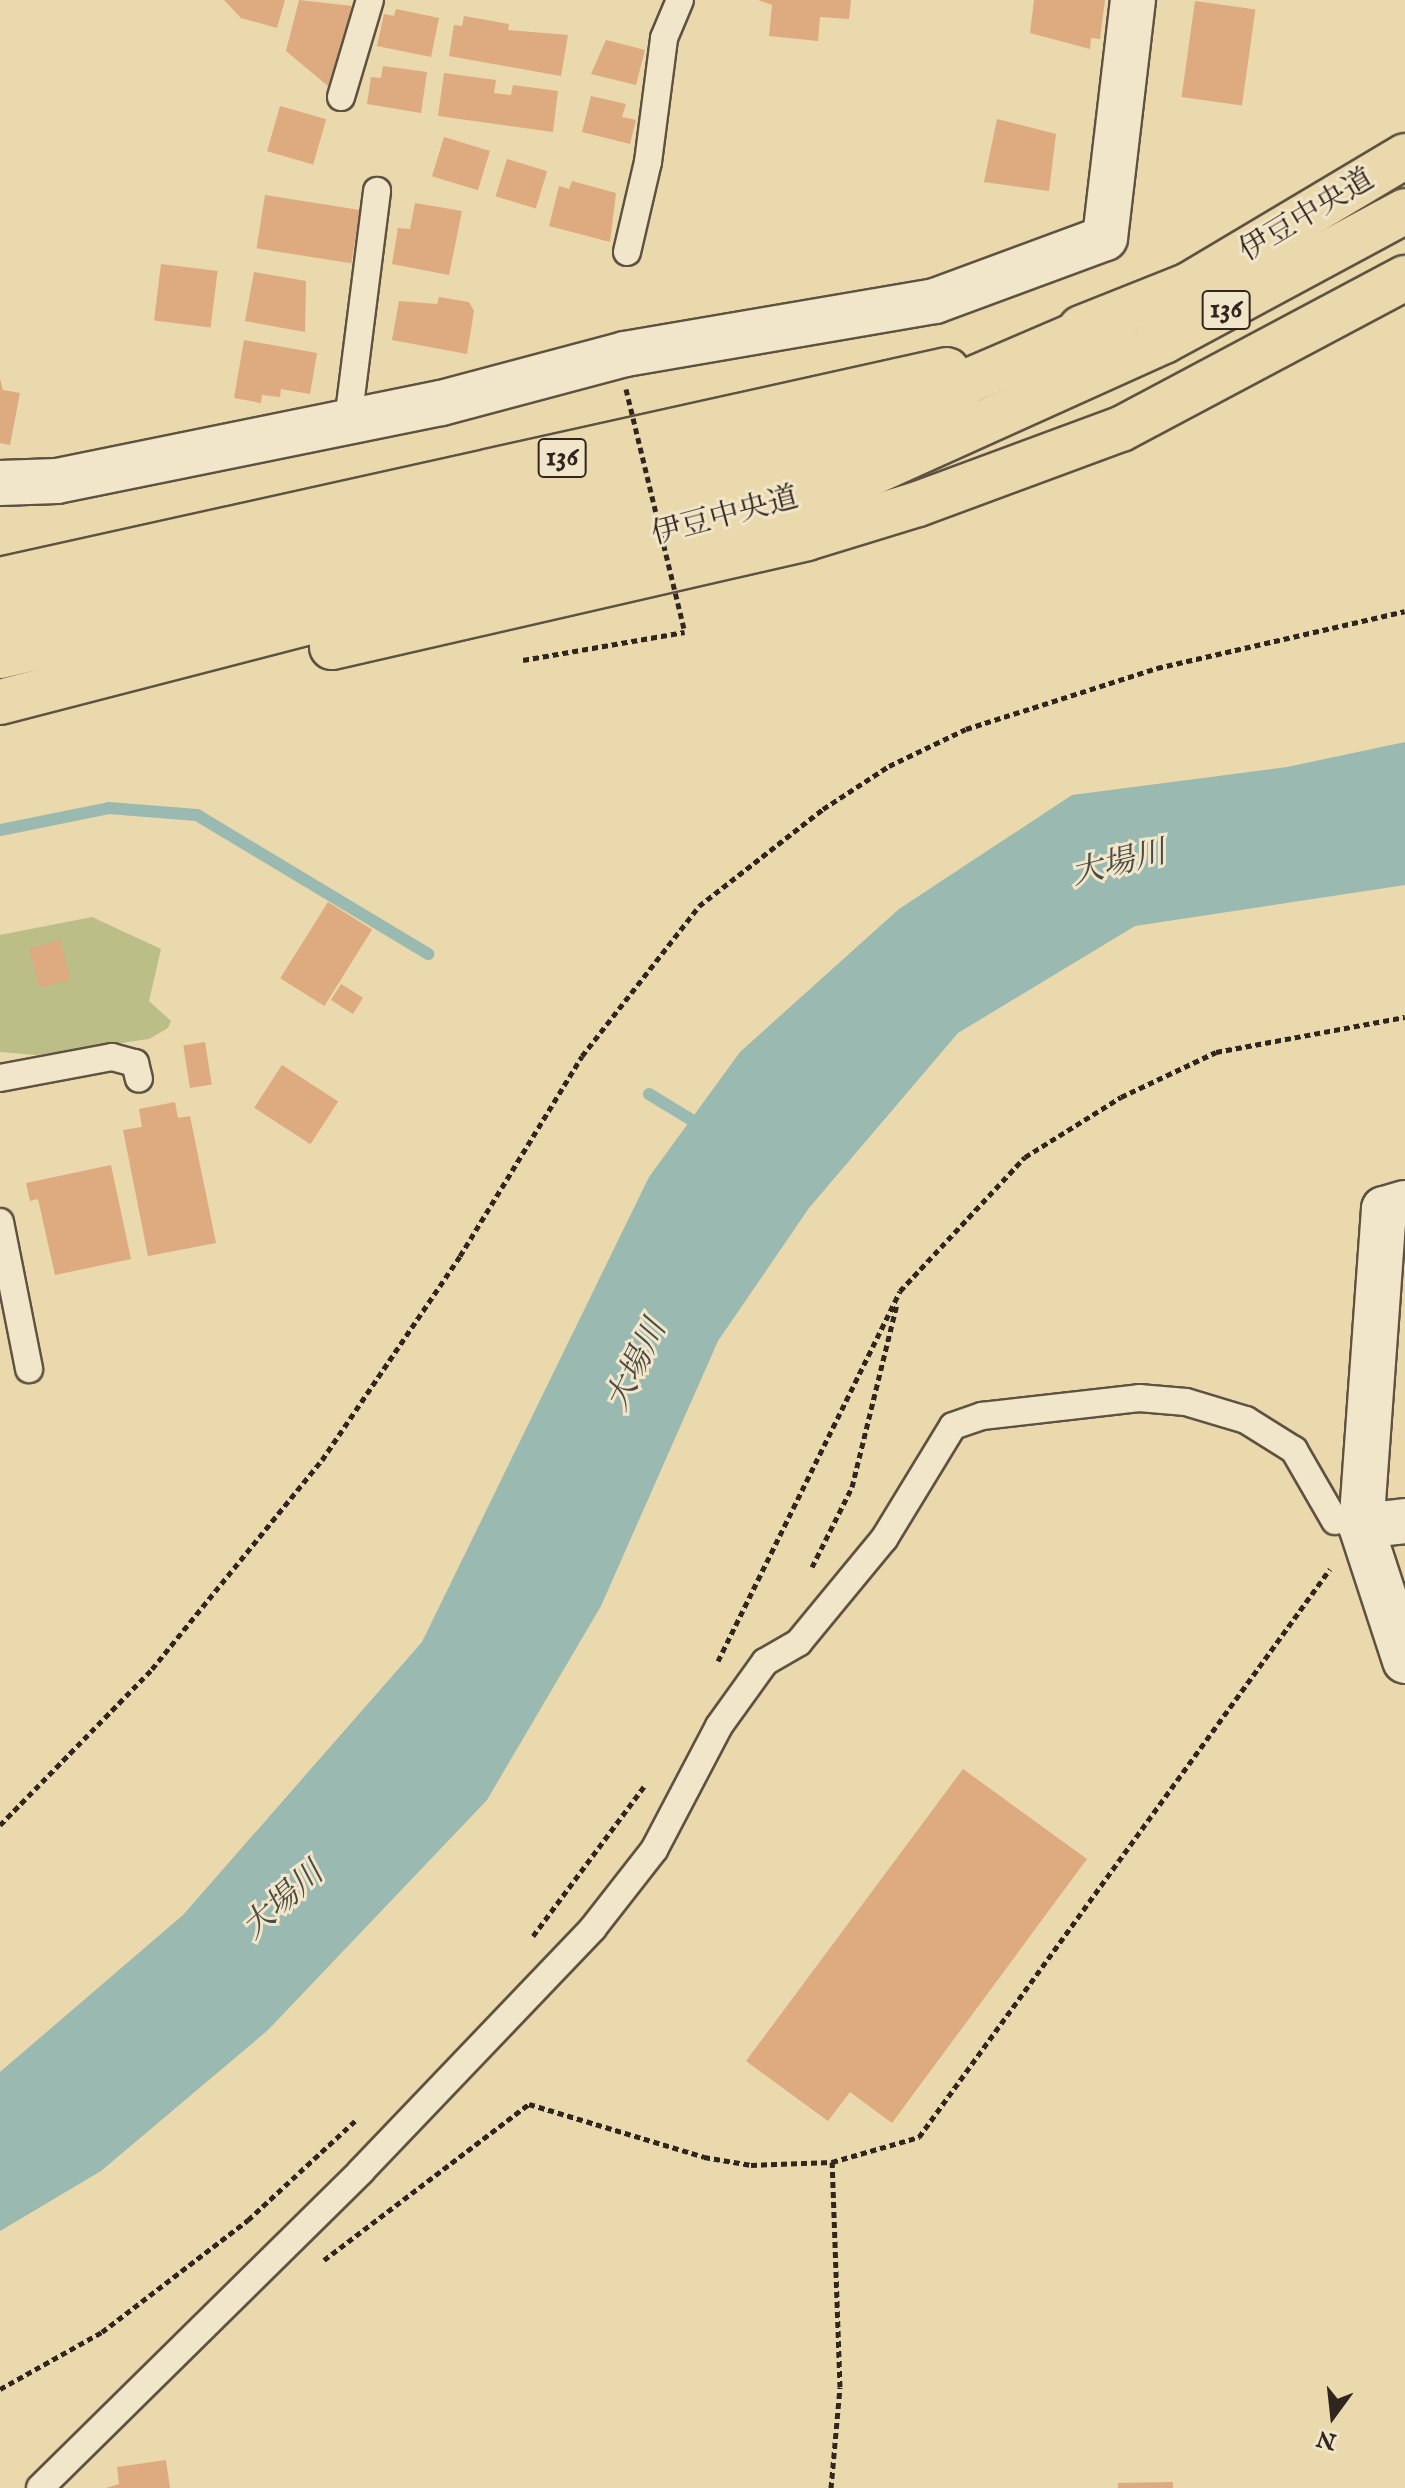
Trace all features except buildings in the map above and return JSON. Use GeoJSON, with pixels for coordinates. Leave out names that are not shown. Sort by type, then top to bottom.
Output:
{"type":"FeatureCollection","features":[{"type":"Feature","properties":{"kind":"highway","name":"伊豆中央道"},"geometry":{"type":"LineString","coordinates":[[0,580],[859,394],[1118,317],[1301,223],[1405,156]]}},
{"type":"Feature","properties":{"kind":"highway","name":"伊豆中央道"},"geometry":{"type":"LineString","coordinates":[[0,702],[58,689],[155,658],[432,594],[854,481],[921,455],[972,422],[1043,399],[1164,341],[1403,213]]}},
{"type":"Feature","properties":{"kind":"highway"},"geometry":{"type":"LineString","coordinates":[[58,689],[97,691],[411,632],[821,534],[1121,429],[1405,278]]}},
{"type":"Feature","properties":{"kind":"highway"},"geometry":{"type":"LineString","coordinates":[[0,623],[801,437],[945,391],[1118,317]]}},
{"type":"Feature","properties":{"kind":"highway"},"geometry":{"type":"LineString","coordinates":[[0,656],[728,489],[972,422]]}},
{"type":"Feature","properties":{"kind":"street"},"geometry":{"type":"LineString","coordinates":[[0,483],[57,481],[348,421],[625,354],[935,301],[1105,238],[1133,0]]}},
{"type":"Feature","properties":{"kind":"street"},"geometry":{"type":"LineString","coordinates":[[1405,1203],[1384,1209],[1348,1524],[1405,1661]]}},
{"type":"Feature","properties":{"kind":"street"},"geometry":{"type":"LineString","coordinates":[[1348,1524],[1405,1521]]}},
{"type":"Feature","properties":{"kind":"lane"},"geometry":{"type":"LineString","coordinates":[[341,97],[370,0]]}},
{"type":"Feature","properties":{"kind":"lane"},"geometry":{"type":"LineString","coordinates":[[627,252],[648,162],[664,38],[680,0]]}},
{"type":"Feature","properties":{"kind":"lane"},"geometry":{"type":"LineString","coordinates":[[348,421],[377,191]]}},
{"type":"Feature","properties":{"kind":"lane"},"geometry":{"type":"LineString","coordinates":[[0,1078],[112,1057],[135,1063],[139,1079]]}},
{"type":"Feature","properties":{"kind":"lane"},"geometry":{"type":"LineString","coordinates":[[0,1222],[5,1272],[29,1369]]}},
{"type":"Feature","properties":{"kind":"lane"},"geometry":{"type":"LineString","coordinates":[[40,2488],[361,2171],[593,1928],[654,1850],[719,1726],[765,1662],[799,1642],[884,1539],[953,1426],[982,1416],[1139,1398],[1186,1402],[1246,1420],[1294,1450],[1348,1524]]}},
{"type":"Feature","properties":{"kind":"path"},"geometry":{"type":"LineString","coordinates":[[523,660],[685,632],[626,389]]}},
{"type":"Feature","properties":{"kind":"path"},"geometry":{"type":"LineString","coordinates":[[0,1825],[152,1669],[322,1460],[460,1256],[582,1056],[699,906],[836,800],[966,729],[1157,668],[1405,611]]}},
{"type":"Feature","properties":{"kind":"path"},"geometry":{"type":"LineString","coordinates":[[710,1676],[900,1291],[1025,1157],[1121,1097],[1216,1052],[1405,1017]]}},
{"type":"Feature","properties":{"kind":"path"},"geometry":{"type":"LineString","coordinates":[[809,1573],[852,1487],[900,1291]]}},
{"type":"Feature","properties":{"kind":"path"},"geometry":{"type":"LineString","coordinates":[[320,2262],[442,2177],[529,2104],[704,2157],[751,2165],[832,2162],[919,2137],[1348,1524]]}},
{"type":"Feature","properties":{"kind":"path"},"geometry":{"type":"LineString","coordinates":[[529,1941],[649,1780]]}},
{"type":"Feature","properties":{"kind":"path"},"geometry":{"type":"LineString","coordinates":[[0,2389],[102,2332],[248,2220],[365,2112]]}},
{"type":"Feature","properties":{"kind":"path"},"geometry":{"type":"LineString","coordinates":[[831,2488],[840,2387],[832,2162]]}},
{"type":"Feature","properties":{"kind":"green space"},"geometry":{"type":"Polygon","coordinates":[[[92,917],[161,949],[149,1001],[171,1021],[168,1028],[149,1039],[36,1055],[0,1052],[0,935],[92,917]]]}},
{"type":"Feature","properties":{"kind":"water","name":"大場川"},"geometry":{"type":"Polygon","coordinates":[[[1405,742],[1405,885],[1135,926],[958,1033],[809,1208],[718,1341],[601,1606],[487,1800],[268,2030],[101,2171],[0,2231],[0,2072],[183,1915],[422,1642],[649,1177],[740,1052],[899,909],[1072,795],[1287,767],[1405,742]]]}},
{"type":"Feature","properties":{"kind":"waterway"},"geometry":{"type":"LineString","coordinates":[[0,830],[109,808],[197,815],[428,954]]}},
{"type":"Feature","properties":{"kind":"waterway"},"geometry":{"type":"LineString","coordinates":[[649,1094],[705,1128]]}}]}
